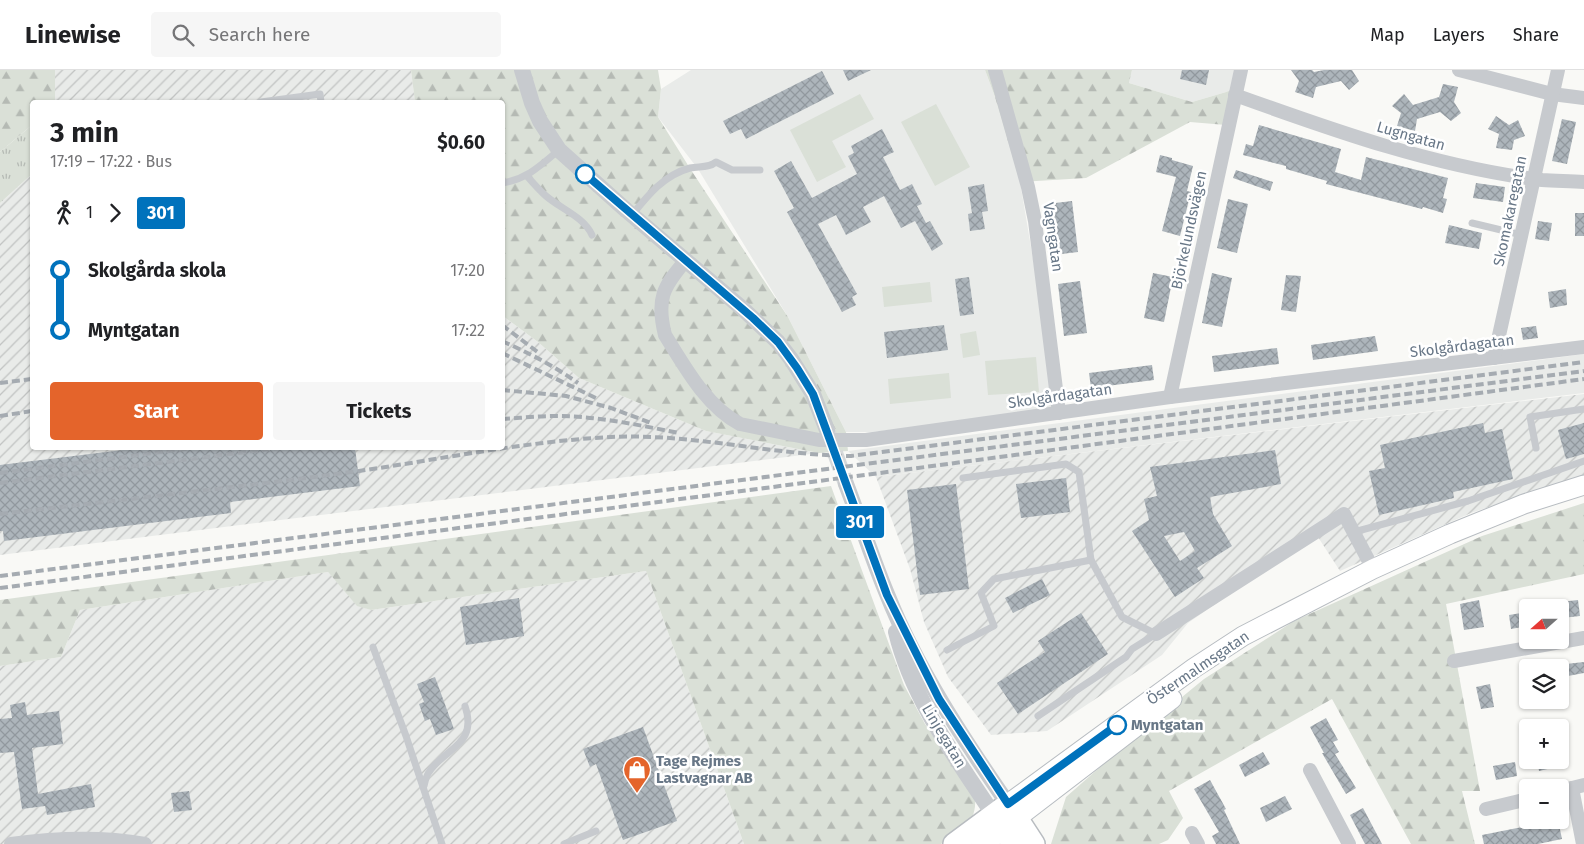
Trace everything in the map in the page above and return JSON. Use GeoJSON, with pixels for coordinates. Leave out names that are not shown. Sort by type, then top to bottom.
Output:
{"type":"FeatureCollection","features":[{"type":"Feature","properties":{"kind":"main road","name":"Östermalmsgatan"},"geometry":{"type":"LineString","coordinates":[[982,844],[1225,647],[1243,636],[1373,569],[1486,518],[1584,486]]}},
{"type":"Feature","properties":{"kind":"main road","name":"Östermalmsgatan"},"geometry":{"type":"LineString","coordinates":[[954,844],[1007,822]]}},
{"type":"Feature","properties":{"kind":"main road"},"geometry":{"type":"LineString","coordinates":[[1007,822],[1034,844]]}},
{"type":"Feature","properties":{"kind":"street"},"geometry":{"type":"LineString","coordinates":[[522,70],[540,121],[559,150],[778,342],[813,394],[827,430]]}},
{"type":"Feature","properties":{"kind":"street","name":"Vagngatan"},"geometry":{"type":"LineString","coordinates":[[995,70],[1028,186],[1035,221],[1059,413]]}},
{"type":"Feature","properties":{"kind":"street","name":"Björkelundsvägen"},"geometry":{"type":"LineString","coordinates":[[1170,397],[1240,70]]}},
{"type":"Feature","properties":{"kind":"street"},"geometry":{"type":"LineString","coordinates":[[1458,70],[1552,94],[1584,98]]}},
{"type":"Feature","properties":{"kind":"street","name":"Skomakaregatan"},"geometry":{"type":"LineString","coordinates":[[1494,358],[1558,70]]}},
{"type":"Feature","properties":{"kind":"street","name":"Lugngatan"},"geometry":{"type":"LineString","coordinates":[[1235,95],[1397,150],[1464,166],[1534,178],[1584,182]]}},
{"type":"Feature","properties":{"kind":"street","name":"Skolgårdagatan"},"geometry":{"type":"LineString","coordinates":[[686,260],[667,283],[664,291],[661,311],[665,335],[712,403],[724,414],[740,424],[819,440],[866,440],[1170,397],[1584,347]]}},
{"type":"Feature","properties":{"kind":"street","name":"Linjegatan"},"geometry":{"type":"LineString","coordinates":[[846,484],[887,595],[939,699],[1007,822]]}},
{"type":"Feature","properties":{"kind":"street"},"geometry":{"type":"LineString","coordinates":[[1156,634],[1344,514],[1373,569]]}},
{"type":"Feature","properties":{"kind":"street"},"geometry":{"type":"LineString","coordinates":[[1454,661],[1584,638]]}},
{"type":"Feature","properties":{"kind":"street"},"geometry":{"type":"LineString","coordinates":[[1310,770],[1349,844]]}},
{"type":"Feature","properties":{"kind":"street"},"geometry":{"type":"LineString","coordinates":[[1572,788],[1583,844]]}},
{"type":"Feature","properties":{"kind":"street"},"geometry":{"type":"LineString","coordinates":[[1486,809],[1519,801]]}},
{"type":"Feature","properties":{"kind":"street"},"geometry":{"type":"LineString","coordinates":[[11,844],[76,839],[145,844]]}},
{"type":"Feature","properties":{"kind":"lane"},"geometry":{"type":"LineString","coordinates":[[276,100],[320,94],[321,100]]}},
{"type":"Feature","properties":{"kind":"lane"},"geometry":{"type":"LineString","coordinates":[[505,182],[519,180],[527,176],[559,150]]}},
{"type":"Feature","properties":{"kind":"lane"},"geometry":{"type":"LineString","coordinates":[[632,215],[654,188],[688,168],[709,166],[716,162],[732,170],[760,170]]}},
{"type":"Feature","properties":{"kind":"lane"},"geometry":{"type":"LineString","coordinates":[[527,176],[536,188],[582,223],[590,230],[592,235]]}},
{"type":"Feature","properties":{"kind":"lane"},"geometry":{"type":"LineString","coordinates":[[1472,223],[1522,235]]}},
{"type":"Feature","properties":{"kind":"lane"},"geometry":{"type":"LineString","coordinates":[[1536,448],[1530,417],[1584,409]]}},
{"type":"Feature","properties":{"kind":"lane"},"geometry":{"type":"LineString","coordinates":[[1354,532],[1468,501],[1584,461]]}},
{"type":"Feature","properties":{"kind":"lane"},"geometry":{"type":"LineString","coordinates":[[962,478],[1066,464],[1079,472],[1091,560],[1122,617],[1156,634]]}},
{"type":"Feature","properties":{"kind":"lane"},"geometry":{"type":"LineString","coordinates":[[947,650],[994,626],[981,593],[994,578],[1091,560]]}},
{"type":"Feature","properties":{"kind":"lane"},"geometry":{"type":"LineString","coordinates":[[1038,716],[1126,657],[1132,649],[1156,634]]}},
{"type":"Feature","properties":{"kind":"lane"},"geometry":{"type":"LineString","coordinates":[[373,647],[424,787],[442,844]]}},
{"type":"Feature","properties":{"kind":"lane"},"geometry":{"type":"LineString","coordinates":[[424,787],[427,773],[465,737],[469,718],[465,706]]}},
{"type":"Feature","properties":{"kind":"lane"},"geometry":{"type":"LineString","coordinates":[[564,844],[596,831]]}},
{"type":"Feature","properties":{"kind":"shaded area"},"geometry":{"type":"Polygon","coordinates":[[[55,70],[411,70],[415,100],[55,100],[55,70]]]}},
{"type":"Feature","properties":{"kind":"shaded area"},"geometry":{"type":"Polygon","coordinates":[[[691,70],[985,70],[1020,182],[1059,413],[871,432],[846,432],[788,317],[698,169],[658,117],[661,89],[691,70]]]}},
{"type":"Feature","properties":{"kind":"shaded area"},"geometry":{"type":"Polygon","coordinates":[[[1132,70],[1237,70],[1233,90],[1192,102],[1129,83],[1132,70]]]}},
{"type":"Feature","properties":{"kind":"shaded area"},"geometry":{"type":"Polygon","coordinates":[[[30,176],[30,450],[505,450],[505,317],[538,342],[579,378],[706,431],[819,453],[0,555],[0,203],[30,176]]]}},
{"type":"Feature","properties":{"kind":"shaded area"},"geometry":{"type":"Polygon","coordinates":[[[1584,354],[1584,393],[876,477],[848,451],[1584,354]]]}},
{"type":"Feature","properties":{"kind":"shaded area"},"geometry":{"type":"Polygon","coordinates":[[[1584,394],[1584,475],[1471,513],[1340,571],[1316,534],[1188,623],[1162,655],[1047,731],[991,735],[948,677],[924,622],[910,569],[876,477],[1584,394]]]}},
{"type":"Feature","properties":{"kind":"shaded area"},"geometry":{"type":"Polygon","coordinates":[[[646,571],[744,844],[0,844],[0,666],[61,657],[80,610],[328,572],[357,605],[371,610],[646,571]]]}},
{"type":"Feature","properties":{"kind":"green space"},"geometry":{"type":"Polygon","coordinates":[[[0,70],[55,70],[55,100],[30,100],[30,127],[0,152],[0,70]]]}},
{"type":"Feature","properties":{"kind":"green space"},"geometry":{"type":"Polygon","coordinates":[[[411,70],[658,70],[661,89],[658,117],[788,317],[846,432],[848,451],[819,453],[706,431],[579,378],[538,342],[505,317],[505,100],[415,100],[411,70]]]}},
{"type":"Feature","properties":{"kind":"green space"},"geometry":{"type":"Polygon","coordinates":[[[985,70],[1132,70],[1129,83],[1192,102],[1233,90],[1226,125],[1190,122],[1086,178],[1020,182],[985,70]]]}},
{"type":"Feature","properties":{"kind":"green space"},"geometry":{"type":"Polygon","coordinates":[[[860,94],[874,119],[832,141],[846,167],[817,182],[790,130],[860,94]]]}},
{"type":"Feature","properties":{"kind":"green space"},"geometry":{"type":"Polygon","coordinates":[[[936,104],[970,167],[935,186],[901,122],[936,104]]]}},
{"type":"Feature","properties":{"kind":"green space"},"geometry":{"type":"Polygon","coordinates":[[[30,127],[30,176],[0,203],[0,152],[30,127]]]}},
{"type":"Feature","properties":{"kind":"green space"},"geometry":{"type":"Polygon","coordinates":[[[930,282],[932,302],[884,307],[882,287],[930,282]]]}},
{"type":"Feature","properties":{"kind":"green space"},"geometry":{"type":"Polygon","coordinates":[[[976,331],[980,355],[963,358],[960,334],[976,331]]]}},
{"type":"Feature","properties":{"kind":"green space"},"geometry":{"type":"Polygon","coordinates":[[[1036,357],[1039,392],[988,395],[985,361],[1036,357]]]}},
{"type":"Feature","properties":{"kind":"green space"},"geometry":{"type":"Polygon","coordinates":[[[949,373],[951,398],[890,404],[888,379],[949,373]]]}},
{"type":"Feature","properties":{"kind":"green space"},"geometry":{"type":"Polygon","coordinates":[[[831,486],[904,685],[925,724],[975,799],[975,808],[970,821],[960,831],[941,844],[744,844],[646,571],[371,610],[357,606],[328,572],[80,610],[61,657],[0,666],[0,600],[831,486]]]}},
{"type":"Feature","properties":{"kind":"green space"},"geometry":{"type":"Polygon","coordinates":[[[1584,503],[1584,574],[1446,604],[1480,791],[1462,791],[1475,844],[1411,844],[1332,699],[1169,791],[1183,818],[1168,840],[1159,844],[1051,844],[1066,797],[1204,679],[1294,621],[1482,536],[1584,503]]]}},
{"type":"Feature","properties":{"kind":"building"},"geometry":{"type":"Polygon","coordinates":[[[843,70],[871,70],[848,81],[843,70]]]}},
{"type":"Feature","properties":{"kind":"building"},"geometry":{"type":"Polygon","coordinates":[[[1182,70],[1209,70],[1206,85],[1180,79],[1182,70]]]}},
{"type":"Feature","properties":{"kind":"building"},"geometry":{"type":"Polygon","coordinates":[[[1291,70],[1312,70],[1314,72],[1352,70],[1359,81],[1349,90],[1341,81],[1316,87],[1313,98],[1295,92],[1299,81],[1291,70]]]}},
{"type":"Feature","properties":{"kind":"building"},"geometry":{"type":"Polygon","coordinates":[[[822,71],[834,94],[746,139],[741,129],[730,134],[723,121],[822,71]]]}},
{"type":"Feature","properties":{"kind":"building"},"geometry":{"type":"Polygon","coordinates":[[[1443,84],[1458,87],[1454,102],[1461,113],[1451,121],[1440,112],[1417,119],[1415,131],[1397,126],[1401,113],[1392,106],[1404,94],[1413,105],[1439,97],[1443,84]]]}},
{"type":"Feature","properties":{"kind":"building"},"geometry":{"type":"Polygon","coordinates":[[[1496,116],[1509,125],[1518,120],[1525,136],[1514,140],[1512,150],[1496,148],[1499,134],[1488,129],[1496,116]]]}},
{"type":"Feature","properties":{"kind":"building"},"geometry":{"type":"Polygon","coordinates":[[[1562,119],[1576,122],[1567,164],[1552,161],[1562,119]]]}},
{"type":"Feature","properties":{"kind":"building"},"geometry":{"type":"Polygon","coordinates":[[[1259,125],[1341,149],[1335,172],[1361,180],[1366,157],[1448,178],[1443,198],[1447,199],[1443,213],[1326,184],[1327,181],[1286,169],[1286,166],[1243,155],[1246,144],[1253,146],[1259,125]]]}},
{"type":"Feature","properties":{"kind":"building"},"geometry":{"type":"Polygon","coordinates":[[[882,129],[894,152],[883,157],[900,190],[912,184],[922,204],[917,206],[926,223],[930,221],[943,244],[932,251],[915,221],[901,228],[884,196],[863,207],[871,222],[846,235],[836,215],[818,224],[857,294],[852,297],[856,305],[842,312],[787,212],[794,208],[774,171],[791,161],[812,198],[857,174],[848,156],[854,153],[851,146],[882,129]]]}},
{"type":"Feature","properties":{"kind":"building"},"geometry":{"type":"Polygon","coordinates":[[[1160,155],[1193,166],[1187,191],[1191,192],[1180,236],[1162,231],[1176,177],[1156,172],[1160,155]]]}},
{"type":"Feature","properties":{"kind":"building"},"geometry":{"type":"Polygon","coordinates":[[[1236,170],[1273,182],[1270,191],[1233,178],[1236,170]]]}},
{"type":"Feature","properties":{"kind":"building"},"geometry":{"type":"Polygon","coordinates":[[[1476,183],[1505,187],[1503,202],[1473,198],[1476,183]]]}},
{"type":"Feature","properties":{"kind":"building"},"geometry":{"type":"Polygon","coordinates":[[[984,184],[988,211],[982,212],[985,229],[970,231],[968,214],[972,213],[968,187],[984,184]]]}},
{"type":"Feature","properties":{"kind":"building"},"geometry":{"type":"Polygon","coordinates":[[[1228,199],[1248,204],[1237,253],[1217,248],[1228,199]]]}},
{"type":"Feature","properties":{"kind":"building"},"geometry":{"type":"Polygon","coordinates":[[[1072,201],[1078,252],[1053,255],[1047,204],[1072,201]]]}},
{"type":"Feature","properties":{"kind":"building"},"geometry":{"type":"Polygon","coordinates":[[[1575,213],[1584,213],[1584,236],[1575,236],[1575,213]]]}},
{"type":"Feature","properties":{"kind":"building"},"geometry":{"type":"Polygon","coordinates":[[[1538,221],[1552,223],[1549,241],[1535,239],[1538,221]]]}},
{"type":"Feature","properties":{"kind":"building"},"geometry":{"type":"Polygon","coordinates":[[[1449,225],[1482,233],[1479,249],[1445,243],[1449,225]]]}},
{"type":"Feature","properties":{"kind":"building"},"geometry":{"type":"Polygon","coordinates":[[[1153,273],[1173,277],[1164,322],[1144,318],[1153,273]]]}},
{"type":"Feature","properties":{"kind":"building"},"geometry":{"type":"Polygon","coordinates":[[[1212,273],[1232,278],[1222,327],[1202,323],[1212,273]]]}},
{"type":"Feature","properties":{"kind":"building"},"geometry":{"type":"Polygon","coordinates":[[[1286,275],[1301,276],[1296,312],[1281,310],[1286,275]]]}},
{"type":"Feature","properties":{"kind":"building"},"geometry":{"type":"Polygon","coordinates":[[[969,277],[974,314],[960,316],[955,279],[969,277]]]}},
{"type":"Feature","properties":{"kind":"building"},"geometry":{"type":"Polygon","coordinates":[[[1080,281],[1087,333],[1064,336],[1058,284],[1080,281]]]}},
{"type":"Feature","properties":{"kind":"building"},"geometry":{"type":"Polygon","coordinates":[[[1566,289],[1567,305],[1550,308],[1548,292],[1566,289]]]}},
{"type":"Feature","properties":{"kind":"building"},"geometry":{"type":"Polygon","coordinates":[[[944,325],[948,350],[887,358],[884,332],[944,325]]]}},
{"type":"Feature","properties":{"kind":"building"},"geometry":{"type":"Polygon","coordinates":[[[1536,326],[1538,338],[1523,340],[1521,328],[1536,326]]]}},
{"type":"Feature","properties":{"kind":"building"},"geometry":{"type":"Polygon","coordinates":[[[1375,336],[1378,351],[1313,360],[1311,345],[1375,336]]]}},
{"type":"Feature","properties":{"kind":"building"},"geometry":{"type":"Polygon","coordinates":[[[1277,348],[1279,364],[1214,372],[1212,356],[1277,348]]]}},
{"type":"Feature","properties":{"kind":"building"},"geometry":{"type":"Polygon","coordinates":[[[1152,365],[1154,380],[1091,388],[1089,373],[1152,365]]]}},
{"type":"Feature","properties":{"kind":"building"},"geometry":{"type":"Polygon","coordinates":[[[1483,423],[1485,433],[1502,429],[1513,479],[1453,492],[1454,498],[1379,515],[1369,471],[1385,468],[1380,445],[1483,423]]]}},
{"type":"Feature","properties":{"kind":"building"},"geometry":{"type":"Polygon","coordinates":[[[1584,423],[1584,454],[1566,459],[1558,430],[1584,423]]]}},
{"type":"Feature","properties":{"kind":"building"},"geometry":{"type":"Polygon","coordinates":[[[123,450],[355,450],[360,486],[230,502],[231,513],[4,541],[3,531],[0,531],[0,465],[123,450]]]}},
{"type":"Feature","properties":{"kind":"building"},"geometry":{"type":"Polygon","coordinates":[[[1275,450],[1281,484],[1210,497],[1213,514],[1232,546],[1197,568],[1204,578],[1175,597],[1132,531],[1149,520],[1144,499],[1157,496],[1150,467],[1275,450]],[[1184,532],[1164,536],[1180,561],[1195,551],[1184,532]]]}},
{"type":"Feature","properties":{"kind":"building"},"geometry":{"type":"Polygon","coordinates":[[[1066,478],[1070,512],[1021,518],[1016,484],[1066,478]]]}},
{"type":"Feature","properties":{"kind":"building"},"geometry":{"type":"Polygon","coordinates":[[[956,484],[969,589],[920,595],[907,490],[956,484]]]}},
{"type":"Feature","properties":{"kind":"building"},"geometry":{"type":"Polygon","coordinates":[[[1042,579],[1050,595],[1013,613],[1005,598],[1042,579]]]}},
{"type":"Feature","properties":{"kind":"building"},"geometry":{"type":"Polygon","coordinates":[[[519,598],[524,636],[466,645],[460,607],[519,598]]]}},
{"type":"Feature","properties":{"kind":"building"},"geometry":{"type":"Polygon","coordinates":[[[1479,600],[1484,627],[1464,630],[1460,604],[1479,600]]]}},
{"type":"Feature","properties":{"kind":"building"},"geometry":{"type":"Polygon","coordinates":[[[1578,600],[1580,616],[1569,617],[1569,601],[1578,600]]]}},
{"type":"Feature","properties":{"kind":"building"},"geometry":{"type":"Polygon","coordinates":[[[1081,613],[1108,654],[1018,714],[997,683],[1045,652],[1038,641],[1081,613]]]}},
{"type":"Feature","properties":{"kind":"building"},"geometry":{"type":"Polygon","coordinates":[[[1519,613],[1519,628],[1511,629],[1509,615],[1519,613]]]}},
{"type":"Feature","properties":{"kind":"building"},"geometry":{"type":"Polygon","coordinates":[[[1584,662],[1584,673],[1569,676],[1569,664],[1584,662]]]}},
{"type":"Feature","properties":{"kind":"building"},"geometry":{"type":"Polygon","coordinates":[[[435,677],[454,729],[436,735],[430,719],[425,721],[419,704],[424,702],[417,684],[435,677]]]}},
{"type":"Feature","properties":{"kind":"building"},"geometry":{"type":"Polygon","coordinates":[[[1490,684],[1494,707],[1481,709],[1476,687],[1490,684]]]}},
{"type":"Feature","properties":{"kind":"building"},"geometry":{"type":"Polygon","coordinates":[[[25,702],[27,715],[59,711],[63,744],[32,748],[38,794],[91,784],[95,807],[47,815],[45,806],[22,809],[14,752],[0,753],[0,719],[12,718],[10,705],[25,702]]]}},
{"type":"Feature","properties":{"kind":"building"},"geometry":{"type":"Polygon","coordinates":[[[1326,718],[1338,740],[1333,742],[1339,752],[1335,754],[1356,788],[1346,794],[1322,753],[1324,753],[1310,727],[1326,718]]]}},
{"type":"Feature","properties":{"kind":"building","name":"Tage Rejmes Lastvagnar AB"},"geometry":{"type":"Polygon","coordinates":[[[643,727],[677,821],[623,840],[596,764],[590,767],[583,749],[643,727]]]}},
{"type":"Feature","properties":{"kind":"building"},"geometry":{"type":"Polygon","coordinates":[[[1263,752],[1270,764],[1245,777],[1239,765],[1263,752]]]}},
{"type":"Feature","properties":{"kind":"building"},"geometry":{"type":"Polygon","coordinates":[[[1515,762],[1517,776],[1496,780],[1493,766],[1515,762]]]}},
{"type":"Feature","properties":{"kind":"building"},"geometry":{"type":"Polygon","coordinates":[[[1210,780],[1226,809],[1224,810],[1240,844],[1216,844],[1212,836],[1219,832],[1194,789],[1210,780]]]}},
{"type":"Feature","properties":{"kind":"building"},"geometry":{"type":"Polygon","coordinates":[[[189,791],[192,810],[174,812],[171,793],[189,791]]]}},
{"type":"Feature","properties":{"kind":"building"},"geometry":{"type":"Polygon","coordinates":[[[1285,796],[1292,809],[1266,822],[1260,808],[1285,796]]]}},
{"type":"Feature","properties":{"kind":"building"},"geometry":{"type":"Polygon","coordinates":[[[1363,808],[1382,844],[1365,844],[1350,815],[1363,808]]]}},
{"type":"Feature","properties":{"kind":"building"},"geometry":{"type":"Polygon","coordinates":[[[1519,828],[1560,829],[1562,839],[1538,844],[1484,844],[1482,835],[1519,828]]]}},
{"type":"Feature","properties":{"kind":"tunnel"},"geometry":{"type":"LineString","coordinates":[[827,430],[846,484]]}},
{"type":"Feature","properties":{"kind":"railway"},"geometry":{"type":"LineString","coordinates":[[505,327],[539,353]]}},
{"type":"Feature","properties":{"kind":"railway"},"geometry":{"type":"LineString","coordinates":[[505,342],[541,360],[578,383]]}},
{"type":"Feature","properties":{"kind":"railway"},"geometry":{"type":"LineString","coordinates":[[505,354],[598,399]]}},
{"type":"Feature","properties":{"kind":"railway"},"geometry":{"type":"LineString","coordinates":[[505,448],[580,439],[641,437],[671,438],[791,452],[851,456],[1584,362]]}},
{"type":"Feature","properties":{"kind":"railway"},"geometry":{"type":"LineString","coordinates":[[0,576],[1584,371]]}},
{"type":"Feature","properties":{"kind":"railway"},"geometry":{"type":"LineString","coordinates":[[0,383],[30,379]]}},
{"type":"Feature","properties":{"kind":"railway"},"geometry":{"type":"LineString","coordinates":[[0,588],[1584,379]]}},
{"type":"Feature","properties":{"kind":"railway"},"geometry":{"type":"LineString","coordinates":[[505,390],[566,396],[611,408],[651,423]]}},
{"type":"Feature","properties":{"kind":"railway"},"geometry":{"type":"LineString","coordinates":[[0,416],[30,411]]}},
{"type":"Feature","properties":{"kind":"railway"},"geometry":{"type":"LineString","coordinates":[[505,419],[572,416],[679,433]]}},
{"type":"Feature","properties":{"kind":"railway"},"geometry":{"type":"LineString","coordinates":[[0,473],[177,450]]}},
{"type":"Feature","properties":{"kind":"railway"},"geometry":{"type":"LineString","coordinates":[[0,483],[262,450]]}},
{"type":"Feature","properties":{"kind":"railway"},"geometry":{"type":"LineString","coordinates":[[0,514],[314,477],[492,450]]}},
{"type":"Feature","properties":{"kind":"bus line","name":"301"},"geometry":{"type":"LineString","coordinates":[[585,174],[762,326],[791,359],[813,394],[887,595],[905,633],[939,699],[1008,804],[1117,725]]}},
{"type":"Feature","properties":{"kind":"place","name":"Myntgatan"},"geometry":{"type":"Point","coordinates":[1117,725]}},
{"type":"Feature","properties":{"kind":"place","name":"Tage Rejmes Lastvagnar AB"},"geometry":{"type":"Point","coordinates":[637,794]}}]}
